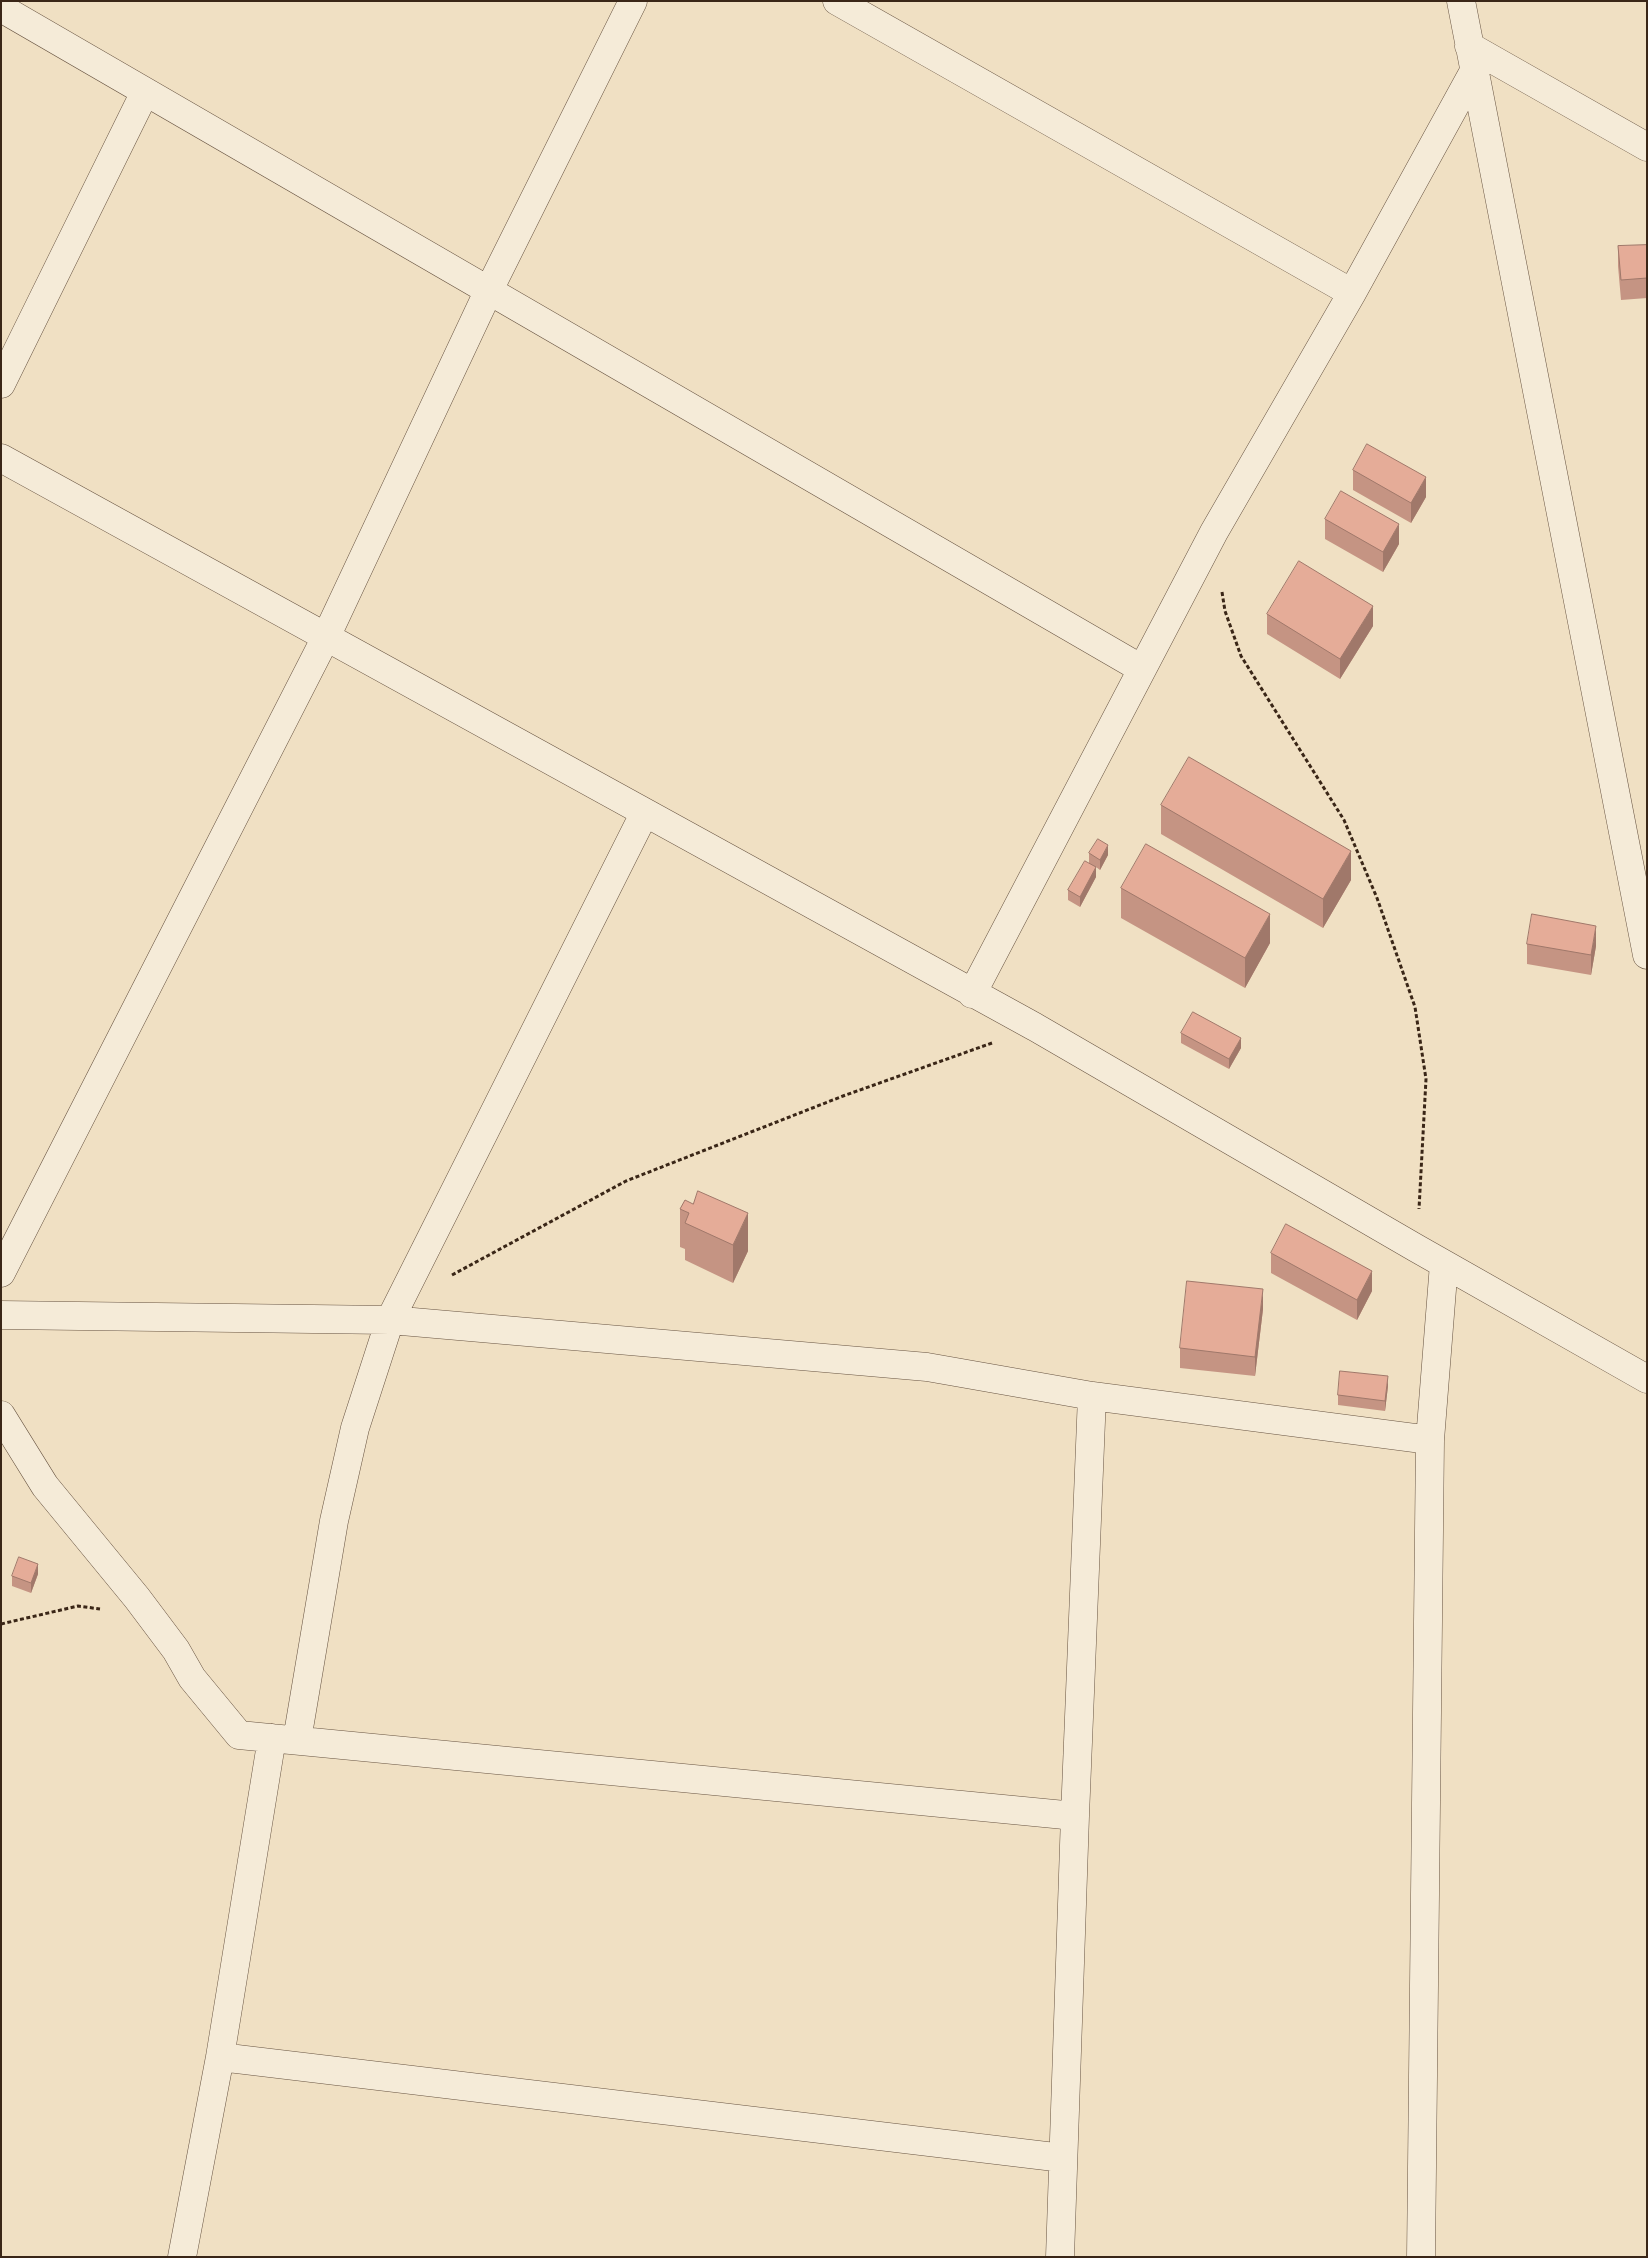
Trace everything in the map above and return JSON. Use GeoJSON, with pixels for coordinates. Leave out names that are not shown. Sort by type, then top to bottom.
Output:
{"type":"FeatureCollection","features":[{"type":"Feature","properties":{"kind":"street"},"geometry":{"type":"LineString","coordinates":[[1,1273],[326,637],[488,292],[633,1]]}},
{"type":"Feature","properties":{"kind":"street"},"geometry":{"type":"LineString","coordinates":[[838,1],[1352,293]]}},
{"type":"Feature","properties":{"kind":"street"},"geometry":{"type":"LineString","coordinates":[[1461,1],[1647,954]]}},
{"type":"Feature","properties":{"kind":"street"},"geometry":{"type":"LineString","coordinates":[[1,8],[488,292],[1142,669]]}},
{"type":"Feature","properties":{"kind":"street"},"geometry":{"type":"LineString","coordinates":[[972,994],[1214,532],[1352,293],[1472,59]]}},
{"type":"Feature","properties":{"kind":"street"},"geometry":{"type":"LineString","coordinates":[[1472,59],[1647,147]]}},
{"type":"Feature","properties":{"kind":"street"},"geometry":{"type":"LineString","coordinates":[[1,384],[145,92]]}},
{"type":"Feature","properties":{"kind":"street"},"geometry":{"type":"LineString","coordinates":[[4,465],[326,637],[644,814],[1034,1027],[1647,1379]]}},
{"type":"Feature","properties":{"kind":"street"},"geometry":{"type":"LineString","coordinates":[[182,2257],[284,1739],[355,1428],[390,1320],[400,1297],[644,814]]}},
{"type":"Feature","properties":{"kind":"street"},"geometry":{"type":"LineString","coordinates":[[1421,2257],[1430,1440],[1444,1264]]}},
{"type":"Feature","properties":{"kind":"street"},"geometry":{"type":"LineString","coordinates":[[1,1315],[390,1320],[927,1367],[1092,1396],[1430,1440]]}},
{"type":"Feature","properties":{"kind":"street"},"geometry":{"type":"LineString","coordinates":[[1060,2257],[1092,1396]]}},
{"type":"Feature","properties":{"kind":"street"},"geometry":{"type":"LineString","coordinates":[[1,1415],[46,1486],[137,1598],[176,1650],[192,1678],[229,1726],[239,1735],[1075,1816]]}},
{"type":"Feature","properties":{"kind":"street"},"geometry":{"type":"LineString","coordinates":[[220,2057],[1063,2158]]}},
{"type":"Feature","properties":{"kind":"path"},"geometry":{"type":"LineString","coordinates":[[1222,591],[1225,611],[1241,656],[1344,820],[1377,898],[1415,1006],[1426,1079],[1416,1248]]}},
{"type":"Feature","properties":{"kind":"path"},"geometry":{"type":"LineString","coordinates":[[447,1278],[626,1181],[843,1096],[1034,1027]]}},
{"type":"Feature","properties":{"kind":"path"},"geometry":{"type":"LineString","coordinates":[[1,1624],[78,1606],[96,1608],[104,1612]]}},
{"type":"Feature","properties":{"kind":"building"},"geometry":{"type":"Polygon","coordinates":[[[1647,245],[1647,278],[1621,280],[1618,246],[1647,245]]]}},
{"type":"Feature","properties":{"kind":"building"},"geometry":{"type":"Polygon","coordinates":[[[1367,444],[1426,477],[1411,503],[1353,470],[1367,444]]]}},
{"type":"Feature","properties":{"kind":"building"},"geometry":{"type":"Polygon","coordinates":[[[1341,491],[1399,524],[1383,552],[1325,519],[1341,491]]]}},
{"type":"Feature","properties":{"kind":"building"},"geometry":{"type":"Polygon","coordinates":[[[1299,561],[1373,606],[1340,659],[1267,614],[1299,561]]]}},
{"type":"Feature","properties":{"kind":"building"},"geometry":{"type":"Polygon","coordinates":[[[1189,757],[1351,851],[1323,899],[1161,805],[1189,757]]]}},
{"type":"Feature","properties":{"kind":"building"},"geometry":{"type":"Polygon","coordinates":[[[1098,839],[1108,845],[1100,860],[1089,853],[1098,839]]]}},
{"type":"Feature","properties":{"kind":"building"},"geometry":{"type":"Polygon","coordinates":[[[1146,844],[1270,914],[1245,958],[1121,888],[1146,844]]]}},
{"type":"Feature","properties":{"kind":"building"},"geometry":{"type":"Polygon","coordinates":[[[1085,861],[1096,867],[1080,897],[1068,890],[1085,861]]]}},
{"type":"Feature","properties":{"kind":"building"},"geometry":{"type":"Polygon","coordinates":[[[1532,914],[1596,926],[1591,955],[1527,944],[1532,914]]]}},
{"type":"Feature","properties":{"kind":"building"},"geometry":{"type":"Polygon","coordinates":[[[1193,1012],[1241,1038],[1229,1059],[1181,1033],[1193,1012]]]}},
{"type":"Feature","properties":{"kind":"building"},"geometry":{"type":"Polygon","coordinates":[[[698,1191],[748,1213],[733,1245],[685,1223],[689,1213],[680,1209],[685,1200],[693,1204],[698,1191]]]}},
{"type":"Feature","properties":{"kind":"building"},"geometry":{"type":"Polygon","coordinates":[[[1286,1224],[1372,1271],[1357,1300],[1271,1253],[1286,1224]]]}},
{"type":"Feature","properties":{"kind":"building"},"geometry":{"type":"Polygon","coordinates":[[[1187,1281],[1263,1289],[1255,1357],[1180,1348],[1187,1281]]]}},
{"type":"Feature","properties":{"kind":"building"},"geometry":{"type":"Polygon","coordinates":[[[1340,1371],[1388,1376],[1385,1401],[1338,1395],[1340,1371]]]}},
{"type":"Feature","properties":{"kind":"building"},"geometry":{"type":"Polygon","coordinates":[[[19,1557],[38,1564],[31,1583],[12,1576],[19,1557]]]}}]}
